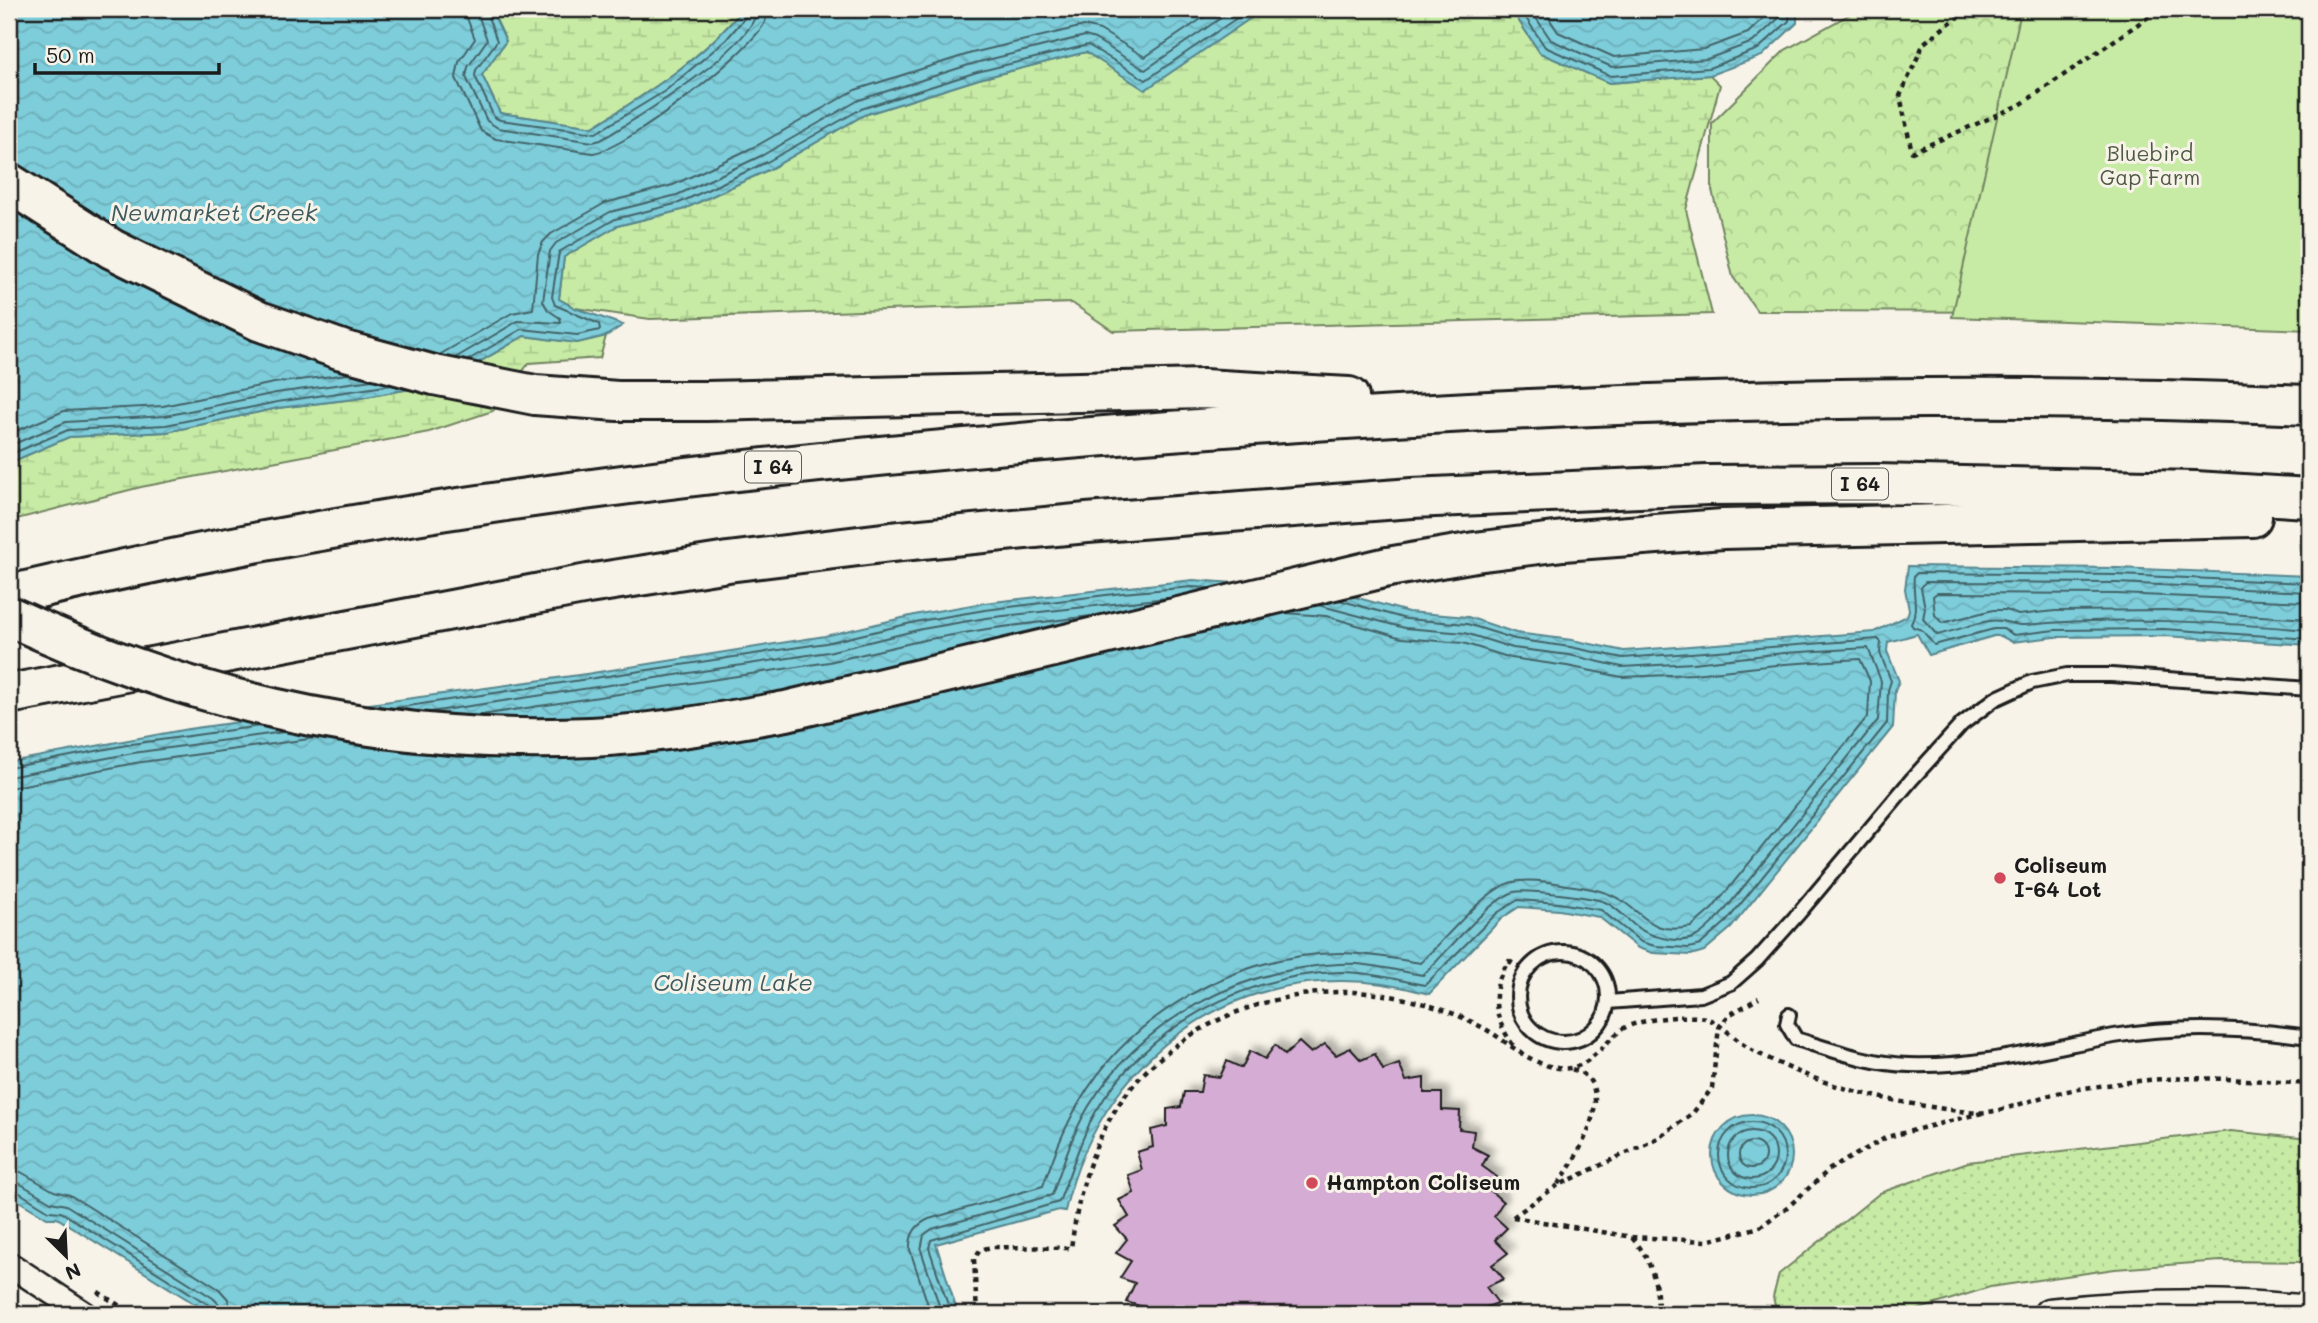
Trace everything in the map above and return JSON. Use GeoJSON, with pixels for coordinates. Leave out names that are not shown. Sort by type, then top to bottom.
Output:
{"type":"FeatureCollection","features":[{"type":"Feature","properties":{"kind":"highway"},"geometry":{"type":"LineString","coordinates":[[9,183],[112,249],[259,321],[342,350],[434,375],[535,395],[618,401],[707,401],[1203,389],[1547,408]]}},
{"type":"Feature","properties":{"kind":"highway","name":"I 64"},"geometry":{"type":"LineString","coordinates":[[9,595],[261,540],[511,500],[735,471],[1016,443],[1346,418],[1797,400],[2007,398],[2309,405]]}},
{"type":"Feature","properties":{"kind":"highway","name":"I 64"},"geometry":{"type":"LineString","coordinates":[[9,694],[600,582],[728,562],[891,542],[1087,523],[1412,498],[1707,485],[1876,484],[2181,491],[2309,498]]}},
{"type":"Feature","properties":{"kind":"highway"},"geometry":{"type":"LineString","coordinates":[[9,616],[61,641],[154,676],[276,710],[422,733],[591,737],[685,728],[786,711],[1388,567],[1475,552],[1563,541],[1723,529],[2309,516]]}},
{"type":"Feature","properties":{"kind":"street"},"geometry":{"type":"LineString","coordinates":[[9,1264],[85,1314]]}},
{"type":"Feature","properties":{"kind":"street"},"geometry":{"type":"LineString","coordinates":[[2049,1314],[2143,1306],[2222,1305],[2309,1311]]}},
{"type":"Feature","properties":{"kind":"lane"},"geometry":{"type":"LineString","coordinates":[[1608,1002],[1701,995],[1731,983],[1757,960],[1799,914],[1912,779],[1962,724],[2007,693],[2032,682],[2067,675],[2111,675],[2309,689]]}},
{"type":"Feature","properties":{"kind":"lane"},"geometry":{"type":"LineString","coordinates":[[1565,952],[1592,962],[1607,987],[1608,1002],[1597,1027],[1574,1041],[1546,1039],[1534,1032],[1525,1022],[1518,997],[1520,983],[1526,971],[1537,960],[1550,954],[1565,952]]}},
{"type":"Feature","properties":{"kind":"lane"},"geometry":{"type":"LineString","coordinates":[[1789,1015],[1787,1024],[1796,1039],[1870,1060],[1907,1065],[1989,1061],[2116,1036],[2158,1031],[2239,1029],[2309,1037]]}},
{"type":"Feature","properties":{"kind":"path"},"geometry":{"type":"LineString","coordinates":[[1968,9],[1924,43],[1900,96],[1912,152],[2020,106],[2160,9]]}},
{"type":"Feature","properties":{"kind":"path"},"geometry":{"type":"LineString","coordinates":[[1515,1048],[1503,1031],[1497,1012],[1496,992],[1500,975],[1509,961],[1526,971]]}},
{"type":"Feature","properties":{"kind":"path"},"geometry":{"type":"LineString","coordinates":[[977,1314],[974,1259],[980,1250],[992,1247],[1071,1248],[1083,1183],[1106,1127],[1130,1091],[1165,1055],[1213,1024],[1240,1011],[1285,997],[1327,992],[1370,993],[1412,1001],[1482,1027],[1530,1059],[1550,1067],[1583,1072],[1594,1086],[1596,1102],[1583,1145],[1569,1170],[1555,1187]]}},
{"type":"Feature","properties":{"kind":"path"},"geometry":{"type":"LineString","coordinates":[[1759,998],[1729,1014],[1719,1027],[1712,1088],[1693,1113],[1658,1138],[1555,1187],[1513,1217],[1632,1237],[1707,1241],[1759,1227],[1790,1205],[1830,1169],[1887,1137],[2061,1092],[2127,1082],[2188,1078],[2309,1084]]}},
{"type":"Feature","properties":{"kind":"path"},"geometry":{"type":"LineString","coordinates":[[1570,1069],[1590,1061],[1622,1030],[1638,1021],[1707,1018],[1748,1048],[1797,1073],[1854,1093],[1939,1108],[1986,1112]]}},
{"type":"Feature","properties":{"kind":"path"},"geometry":{"type":"LineString","coordinates":[[1632,1237],[1643,1249],[1651,1268],[1658,1293],[1658,1314]]}},
{"type":"Feature","properties":{"kind":"green space"},"geometry":{"type":"Polygon","coordinates":[[[491,9],[743,9],[692,59],[654,88],[593,127],[500,113],[482,75],[506,41],[491,9]]]}},
{"type":"Feature","properties":{"kind":"green space"},"geometry":{"type":"Polygon","coordinates":[[[1264,9],[1511,9],[1540,53],[1609,83],[1710,75],[1720,85],[1686,210],[1712,314],[1113,331],[1072,303],[650,319],[575,308],[559,299],[564,257],[617,226],[682,210],[770,169],[864,115],[979,79],[1086,52],[1145,89],[1264,9]]]}},
{"type":"Feature","properties":{"kind":"green space"},"geometry":{"type":"Polygon","coordinates":[[[1856,9],[2309,9],[2045,312],[1757,311],[1733,277],[1712,190],[1712,123],[1785,50],[1856,9]]]}},
{"type":"Feature","properties":{"kind":"green space","name":"Bluebird Gap Farm"},"geometry":{"type":"Polygon","coordinates":[[[2023,9],[2309,9],[2309,330],[1952,317],[2023,9]]]}},
{"type":"Feature","properties":{"kind":"green space"},"geometry":{"type":"Polygon","coordinates":[[[524,336],[577,343],[606,336],[600,358],[529,363],[493,411],[429,432],[141,487],[9,521],[9,463],[69,437],[167,432],[278,408],[355,399],[443,383],[524,336]]]}},
{"type":"Feature","properties":{"kind":"green space"},"geometry":{"type":"Polygon","coordinates":[[[2231,1131],[2309,1139],[2309,1262],[2220,1261],[2115,1269],[1990,1287],[1904,1314],[1777,1314],[1773,1297],[1779,1274],[1880,1193],[1968,1162],[2231,1131]]]}},
{"type":"Feature","properties":{"kind":"water","name":"Newmarket Creek"},"geometry":{"type":"Polygon","coordinates":[[[9,9],[491,9],[506,41],[482,75],[500,113],[593,127],[654,88],[692,59],[743,9],[1264,9],[1145,90],[1086,52],[979,79],[864,115],[770,169],[682,210],[617,226],[564,257],[559,299],[575,308],[623,325],[606,336],[577,343],[524,336],[443,383],[355,399],[278,408],[167,432],[69,437],[9,463],[9,9]]]}},
{"type":"Feature","properties":{"kind":"water"},"geometry":{"type":"Polygon","coordinates":[[[1511,9],[1797,9],[1797,23],[1762,56],[1710,75],[1609,83],[1540,53],[1511,9]]]}},
{"type":"Feature","properties":{"kind":"water","name":"Coliseum Lake"},"geometry":{"type":"Polygon","coordinates":[[[1908,566],[2118,568],[2309,576],[2309,645],[2164,636],[2055,637],[2012,642],[2001,636],[1994,636],[1929,655],[1917,634],[1888,642],[1887,651],[1899,681],[1895,691],[1893,727],[1731,928],[1704,951],[1691,955],[1653,953],[1638,948],[1599,917],[1519,907],[1502,918],[1429,994],[1367,982],[1307,983],[1250,996],[1199,1020],[1153,1055],[1115,1099],[1085,1151],[1065,1211],[1059,1210],[936,1244],[958,1314],[211,1314],[57,1218],[47,1218],[9,1195],[9,762],[188,729],[586,674],[825,636],[919,614],[984,603],[1193,580],[1330,590],[1408,612],[1468,617],[1516,633],[1572,640],[1624,651],[1874,632],[1907,616],[1909,610],[1905,589],[1908,566]]]}},
{"type":"Feature","properties":{"kind":"water"},"geometry":{"type":"Polygon","coordinates":[[[1752,1115],[1767,1118],[1780,1127],[1789,1140],[1792,1155],[1789,1170],[1780,1183],[1767,1192],[1752,1195],[1737,1192],[1724,1183],[1715,1170],[1712,1155],[1715,1140],[1724,1127],[1737,1118],[1752,1115]]]}},
{"type":"Feature","properties":{"kind":"building","name":"Hampton Coliseum"},"geometry":{"type":"Polygon","coordinates":[[[1299,1042],[1311,1053],[1325,1044],[1336,1055],[1350,1048],[1361,1060],[1375,1054],[1383,1070],[1399,1064],[1406,1081],[1424,1078],[1424,1093],[1442,1093],[1442,1110],[1460,1111],[1459,1129],[1474,1131],[1472,1147],[1488,1155],[1482,1166],[1497,1177],[1490,1190],[1503,1202],[1494,1216],[1507,1228],[1495,1240],[1508,1253],[1492,1265],[1504,1279],[1486,1287],[1498,1303],[1478,1310],[1481,1314],[1140,1314],[1143,1307],[1126,1302],[1135,1283],[1120,1278],[1131,1261],[1116,1253],[1127,1239],[1115,1226],[1129,1217],[1119,1200],[1134,1193],[1128,1175],[1142,1170],[1137,1152],[1153,1147],[1151,1130],[1167,1126],[1167,1109],[1181,1107],[1184,1092],[1200,1092],[1203,1075],[1220,1077],[1227,1061],[1242,1068],[1250,1051],[1265,1059],[1275,1045],[1285,1055],[1299,1042]]]}},
{"type":"Feature","properties":{"kind":"place","name":"Coliseum I-64 Lot"},"geometry":{"type":"Point","coordinates":[2000,878]}},
{"type":"Feature","properties":{"kind":"place","name":"Hampton Coliseum"},"geometry":{"type":"Point","coordinates":[1312,1183]}}]}
